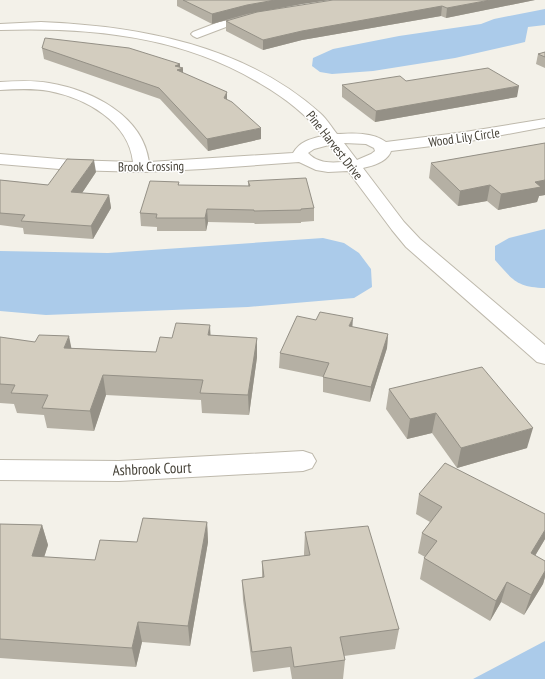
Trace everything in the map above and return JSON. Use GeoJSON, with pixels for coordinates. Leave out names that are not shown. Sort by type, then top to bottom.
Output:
{"type":"FeatureCollection","features":[{"type":"Feature","properties":{"kind":"street"},"geometry":{"type":"LineString","coordinates":[[190,37],[233,21],[266,15]]}},
{"type":"Feature","properties":{"kind":"street","name":"Pine Harvest Drive"},"geometry":{"type":"LineString","coordinates":[[0,27],[46,25],[120,31],[155,38],[190,37],[231,62],[277,86],[296,99],[316,117],[398,226],[413,243],[545,357]]}},
{"type":"Feature","properties":{"kind":"street"},"geometry":{"type":"LineString","coordinates":[[0,86],[36,86],[60,89],[88,99],[115,116],[136,138],[143,156],[142,167]]}},
{"type":"Feature","properties":{"kind":"street","name":"Wood Lily Circle"},"geometry":{"type":"LineString","coordinates":[[334,140],[360,139],[374,142],[382,147],[486,134],[545,123]]}},
{"type":"Feature","properties":{"kind":"street"},"geometry":{"type":"LineString","coordinates":[[301,157],[301,151],[310,144],[334,140]]}},
{"type":"Feature","properties":{"kind":"street"},"geometry":{"type":"LineString","coordinates":[[352,166],[366,163],[377,158],[383,152],[382,147]]}},
{"type":"Feature","properties":{"kind":"street","name":"Brook Crossing"},"geometry":{"type":"LineString","coordinates":[[0,159],[71,165],[142,167],[209,164],[301,157],[309,163],[324,166],[352,166]]}},
{"type":"Feature","properties":{"kind":"street","name":"Ashbrook Court"},"geometry":{"type":"LineString","coordinates":[[0,470],[119,471],[303,461]]}},
{"type":"Feature","properties":{"kind":"water"},"geometry":{"type":"Polygon","coordinates":[[[545,9],[545,25],[528,27],[525,42],[455,58],[373,71],[332,74],[320,72],[312,66],[313,58],[333,49],[399,36],[481,24],[494,19],[545,9]]]}},
{"type":"Feature","properties":{"kind":"water"},"geometry":{"type":"Polygon","coordinates":[[[545,229],[545,288],[521,284],[511,277],[495,260],[495,246],[509,238],[545,229]]]}},
{"type":"Feature","properties":{"kind":"water"},"geometry":{"type":"Polygon","coordinates":[[[323,238],[344,243],[359,253],[371,269],[372,287],[354,298],[248,307],[46,315],[0,311],[0,251],[108,253],[323,238]]]}},
{"type":"Feature","properties":{"kind":"water"},"geometry":{"type":"Polygon","coordinates":[[[545,641],[545,679],[473,679],[545,641]]]}},
{"type":"Feature","properties":{"kind":"building"},"geometry":{"type":"Polygon","coordinates":[[[183,0],[275,0],[212,14],[183,0]]]}},
{"type":"Feature","properties":{"kind":"building"},"geometry":{"type":"Polygon","coordinates":[[[333,0],[490,0],[447,8],[442,6],[302,31],[263,40],[226,21],[257,12],[333,0]]]}},
{"type":"Feature","properties":{"kind":"building"},"geometry":{"type":"Polygon","coordinates":[[[45,38],[129,48],[180,64],[175,66],[183,68],[177,70],[227,92],[224,98],[232,102],[261,128],[207,139],[159,88],[42,48],[45,38]]]}},
{"type":"Feature","properties":{"kind":"building"},"geometry":{"type":"Polygon","coordinates":[[[545,52],[545,57],[538,54],[545,52]]]}},
{"type":"Feature","properties":{"kind":"building"},"geometry":{"type":"Polygon","coordinates":[[[488,68],[519,86],[376,111],[342,85],[400,76],[406,81],[488,68]]]}},
{"type":"Feature","properties":{"kind":"building"},"geometry":{"type":"Polygon","coordinates":[[[545,143],[545,180],[535,182],[541,187],[501,194],[490,185],[460,191],[431,163],[545,143]]]}},
{"type":"Feature","properties":{"kind":"building"},"geometry":{"type":"Polygon","coordinates":[[[67,159],[94,160],[71,192],[109,195],[91,226],[21,221],[25,215],[0,213],[0,180],[48,185],[67,159]]]}},
{"type":"Feature","properties":{"kind":"building"},"geometry":{"type":"Polygon","coordinates":[[[306,178],[314,208],[301,210],[254,211],[207,209],[205,218],[156,218],[157,214],[140,213],[150,181],[179,182],[178,185],[250,186],[248,181],[306,178]]]}},
{"type":"Feature","properties":{"kind":"building"},"geometry":{"type":"Polygon","coordinates":[[[320,312],[353,318],[349,326],[388,334],[371,387],[323,377],[329,363],[280,353],[297,316],[316,320],[320,312]]]}},
{"type":"Feature","properties":{"kind":"building"},"geometry":{"type":"Polygon","coordinates":[[[176,323],[210,325],[208,335],[257,338],[248,395],[200,393],[203,380],[103,375],[90,411],[42,408],[48,395],[11,393],[15,385],[0,384],[0,337],[35,342],[39,335],[69,336],[64,348],[156,352],[160,337],[172,338],[176,323]]]}},
{"type":"Feature","properties":{"kind":"building"},"geometry":{"type":"Polygon","coordinates":[[[482,367],[533,428],[461,448],[436,413],[410,419],[389,389],[482,367]]]}},
{"type":"Feature","properties":{"kind":"building"},"geometry":{"type":"Polygon","coordinates":[[[445,463],[545,514],[545,530],[531,553],[545,561],[545,571],[531,595],[507,582],[496,601],[424,558],[437,541],[422,533],[442,507],[419,494],[445,463]]]}},
{"type":"Feature","properties":{"kind":"building"},"geometry":{"type":"Polygon","coordinates":[[[143,518],[207,522],[188,626],[138,622],[132,648],[0,639],[0,524],[42,525],[32,556],[95,560],[100,540],[137,542],[143,518]]]}},
{"type":"Feature","properties":{"kind":"building"},"geometry":{"type":"Polygon","coordinates":[[[368,526],[399,629],[340,637],[345,660],[294,667],[291,647],[252,652],[242,580],[264,577],[262,561],[310,555],[305,532],[368,526]]]}}]}
